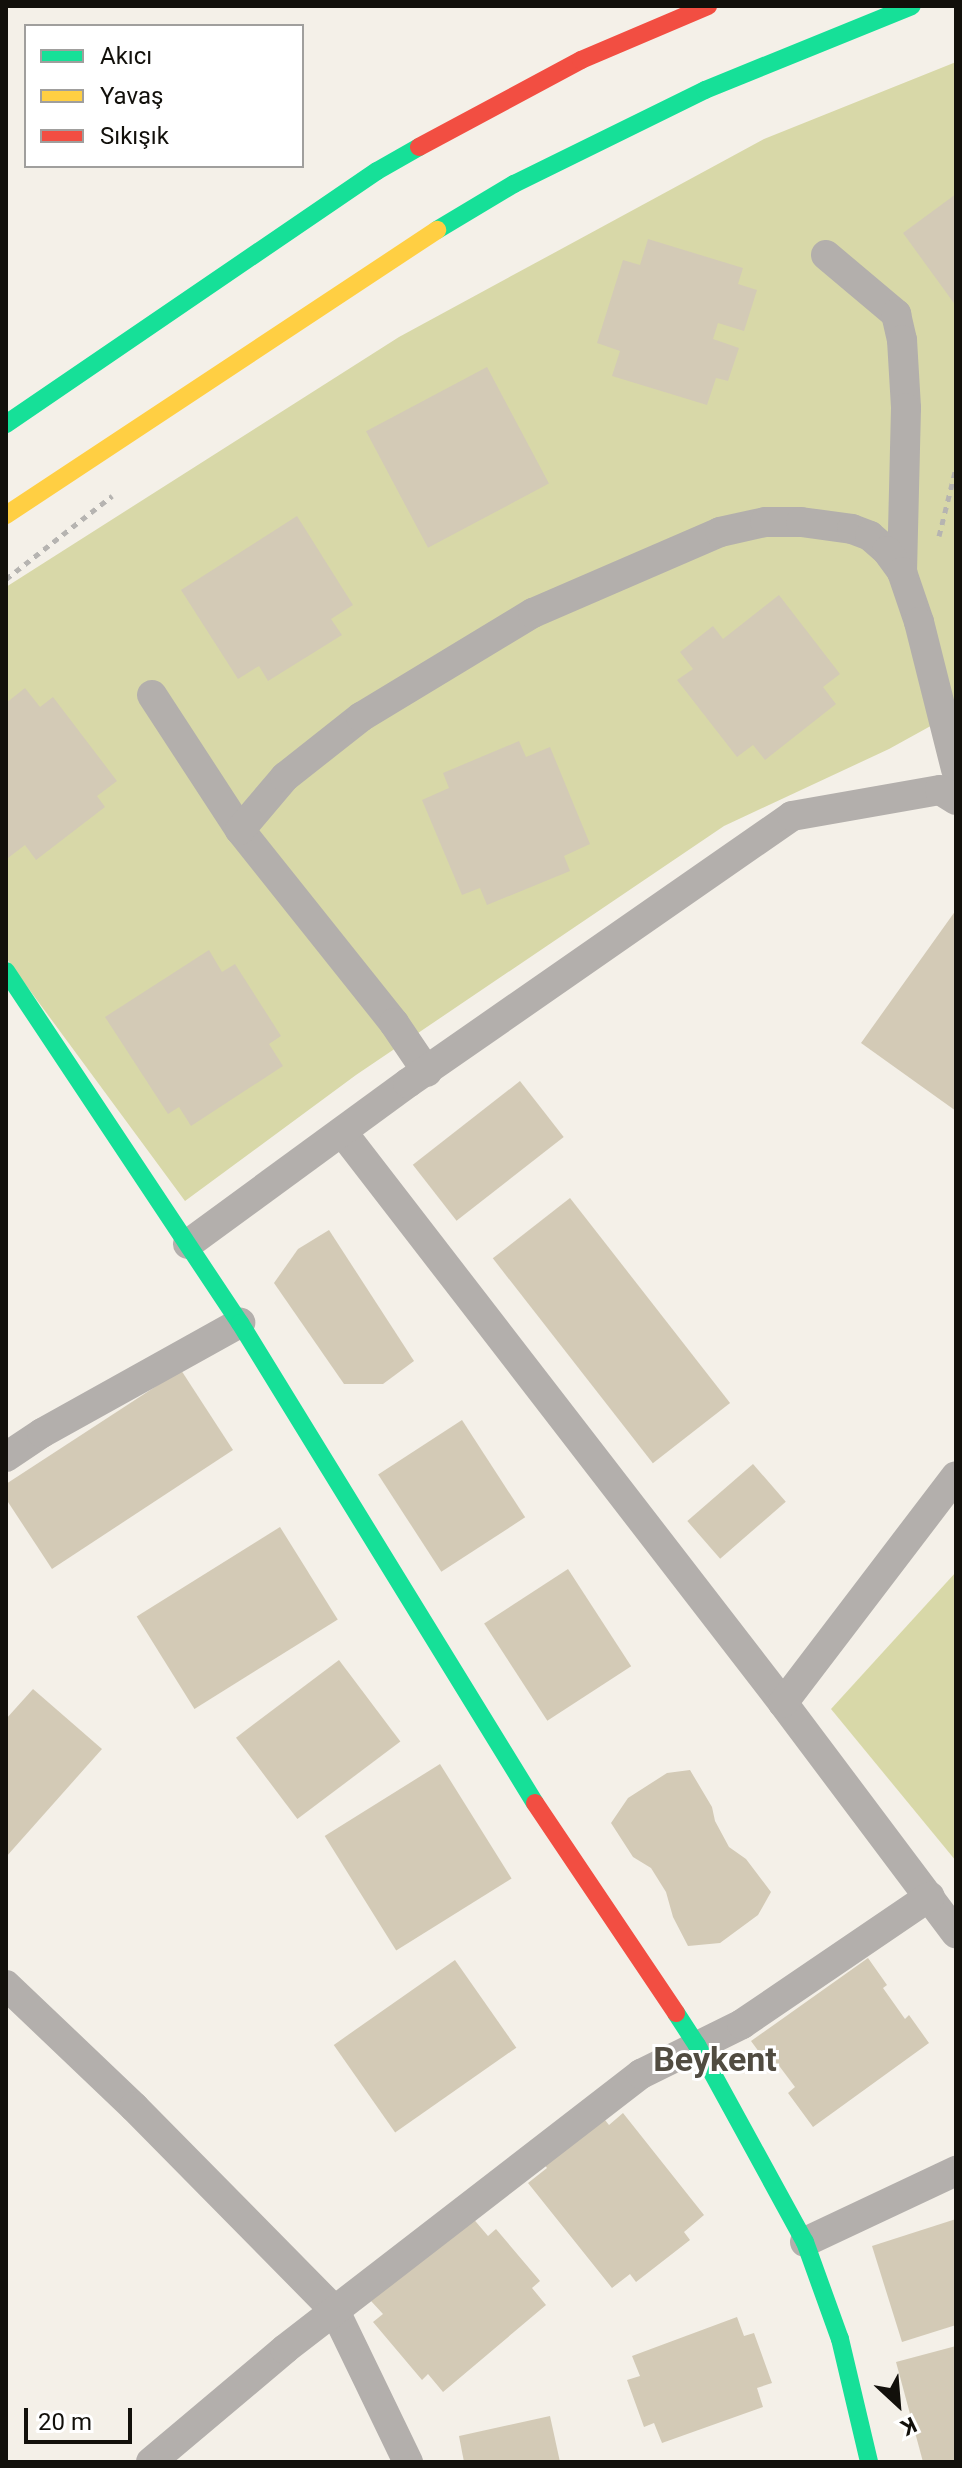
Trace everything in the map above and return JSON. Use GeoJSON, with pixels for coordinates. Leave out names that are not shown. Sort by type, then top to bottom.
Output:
{"type":"FeatureCollection","features":[{"type":"Feature","properties":{"kind":"street"},"geometry":{"type":"LineString","coordinates":[[6,424],[377,171],[482,110],[581,60],[708,6]]}},
{"type":"Feature","properties":{"kind":"street"},"geometry":{"type":"LineString","coordinates":[[6,515],[411,245],[514,184],[705,90],[912,6]]}},
{"type":"Feature","properties":{"kind":"street"},"geometry":{"type":"LineString","coordinates":[[826,255],[896,314],[902,340],[906,408],[902,572]]}},
{"type":"Feature","properties":{"kind":"street"},"geometry":{"type":"LineString","coordinates":[[240,830],[285,777],[361,717],[533,613],[720,532],[765,522],[801,522],[852,529],[870,536],[887,551],[902,572],[919,622],[956,769]]}},
{"type":"Feature","properties":{"kind":"street"},"geometry":{"type":"LineString","coordinates":[[152,695],[240,830],[385,1011],[427,1072]]}},
{"type":"Feature","properties":{"kind":"street"},"geometry":{"type":"LineString","coordinates":[[188,1244],[792,816],[940,790],[956,800]]}},
{"type":"Feature","properties":{"kind":"street"},"geometry":{"type":"LineString","coordinates":[[6,971],[240,1323],[512,1769],[697,2045],[805,2242],[840,2339],[869,2462]]}},
{"type":"Feature","properties":{"kind":"street"},"geometry":{"type":"LineString","coordinates":[[343,1133],[783,1703],[956,1933]]}},
{"type":"Feature","properties":{"kind":"street"},"geometry":{"type":"LineString","coordinates":[[6,1457],[42,1433],[240,1323]]}},
{"type":"Feature","properties":{"kind":"street"},"geometry":{"type":"LineString","coordinates":[[783,1703],[956,1476]]}},
{"type":"Feature","properties":{"kind":"street"},"geometry":{"type":"LineString","coordinates":[[151,2462],[335,2311],[641,2074],[742,2024],[930,1896]]}},
{"type":"Feature","properties":{"kind":"street"},"geometry":{"type":"LineString","coordinates":[[6,1985],[134,2107],[335,2311],[408,2462]]}},
{"type":"Feature","properties":{"kind":"street"},"geometry":{"type":"LineString","coordinates":[[805,2242],[956,2171]]}},
{"type":"Feature","properties":{"kind":"path"},"geometry":{"type":"LineString","coordinates":[[6,579],[116,493]]}},
{"type":"Feature","properties":{"kind":"green space"},"geometry":{"type":"Polygon","coordinates":[[[956,62],[956,712],[889,749],[724,826],[356,1075],[185,1201],[6,958],[6,587],[399,337],[764,139],[956,62]]]}},
{"type":"Feature","properties":{"kind":"green space"},"geometry":{"type":"Polygon","coordinates":[[[956,1572],[956,1861],[831,1709],[956,1572]]]}},
{"type":"Feature","properties":{"kind":"building"},"geometry":{"type":"Polygon","coordinates":[[[956,194],[956,306],[903,233],[956,194]]]}},
{"type":"Feature","properties":{"kind":"building"},"geometry":{"type":"Polygon","coordinates":[[[648,239],[743,268],[738,284],[757,290],[744,331],[718,323],[713,339],[739,348],[728,381],[716,378],[707,405],[612,376],[620,351],[597,343],[623,260],[640,265],[648,239]]]}},
{"type":"Feature","properties":{"kind":"building"},"geometry":{"type":"Polygon","coordinates":[[[487,367],[549,484],[428,548],[366,431],[487,367]]]}},
{"type":"Feature","properties":{"kind":"building"},"geometry":{"type":"Polygon","coordinates":[[[297,516],[353,605],[331,619],[342,635],[268,681],[259,666],[238,679],[181,590],[297,516]]]}},
{"type":"Feature","properties":{"kind":"building"},"geometry":{"type":"Polygon","coordinates":[[[779,595],[840,674],[823,687],[836,704],[765,760],[753,745],[737,757],[677,680],[693,669],[680,652],[713,626],[723,639],[779,595]]]}},
{"type":"Feature","properties":{"kind":"building"},"geometry":{"type":"Polygon","coordinates":[[[25,688],[40,707],[53,697],[117,781],[97,796],[105,807],[36,860],[25,845],[8,858],[6,856],[6,703],[25,688]]]}},
{"type":"Feature","properties":{"kind":"building"},"geometry":{"type":"Polygon","coordinates":[[[519,741],[526,757],[550,747],[590,844],[564,856],[570,871],[487,905],[480,888],[462,895],[422,800],[449,788],[443,773],[519,741]]]}},
{"type":"Feature","properties":{"kind":"building"},"geometry":{"type":"Polygon","coordinates":[[[956,910],[956,1111],[861,1043],[956,910]]]}},
{"type":"Feature","properties":{"kind":"building"},"geometry":{"type":"Polygon","coordinates":[[[209,950],[222,972],[235,964],[281,1036],[269,1044],[283,1066],[191,1126],[179,1107],[168,1114],[105,1017],[209,950]]]}},
{"type":"Feature","properties":{"kind":"building"},"geometry":{"type":"Polygon","coordinates":[[[520,1081],[564,1137],[457,1221],[413,1165],[520,1081]]]}},
{"type":"Feature","properties":{"kind":"building"},"geometry":{"type":"Polygon","coordinates":[[[570,1198],[730,1403],[653,1463],[493,1258],[570,1198]]]}},
{"type":"Feature","properties":{"kind":"building"},"geometry":{"type":"Polygon","coordinates":[[[329,1230],[414,1361],[383,1384],[344,1384],[274,1283],[298,1249],[329,1230]]]}},
{"type":"Feature","properties":{"kind":"building"},"geometry":{"type":"Polygon","coordinates":[[[181,1370],[233,1450],[52,1569],[6,1499],[6,1484],[181,1370]]]}},
{"type":"Feature","properties":{"kind":"building"},"geometry":{"type":"Polygon","coordinates":[[[462,1420],[525,1517],[441,1572],[378,1474],[462,1420]]]}},
{"type":"Feature","properties":{"kind":"building"},"geometry":{"type":"Polygon","coordinates":[[[753,1464],[786,1502],[720,1559],[687,1521],[753,1464]]]}},
{"type":"Feature","properties":{"kind":"building"},"geometry":{"type":"Polygon","coordinates":[[[280,1527],[338,1619],[194,1709],[137,1617],[280,1527]]]}},
{"type":"Feature","properties":{"kind":"building"},"geometry":{"type":"Polygon","coordinates":[[[568,1569],[631,1666],[547,1721],[484,1623],[568,1569]]]}},
{"type":"Feature","properties":{"kind":"building"},"geometry":{"type":"Polygon","coordinates":[[[339,1660],[400,1741],[297,1819],[236,1738],[339,1660]]]}},
{"type":"Feature","properties":{"kind":"building"},"geometry":{"type":"Polygon","coordinates":[[[33,1689],[102,1749],[6,1857],[6,1719],[33,1689]]]}},
{"type":"Feature","properties":{"kind":"building"},"geometry":{"type":"Polygon","coordinates":[[[440,1764],[512,1878],[396,1951],[325,1836],[440,1764]]]}},
{"type":"Feature","properties":{"kind":"building"},"geometry":{"type":"Polygon","coordinates":[[[690,1770],[712,1807],[715,1821],[729,1847],[746,1859],[771,1892],[758,1915],[720,1943],[688,1946],[673,1917],[666,1892],[651,1868],[633,1857],[611,1823],[628,1798],[667,1773],[690,1770]]]}},
{"type":"Feature","properties":{"kind":"building"},"geometry":{"type":"Polygon","coordinates":[[[868,1958],[887,1985],[883,1988],[905,2019],[909,2015],[929,2043],[813,2127],[788,2093],[795,2087],[777,2063],[770,2067],[751,2041],[868,1958]]]}},
{"type":"Feature","properties":{"kind":"building"},"geometry":{"type":"Polygon","coordinates":[[[455,1960],[516,2048],[395,2133],[334,2045],[455,1960]]]}},
{"type":"Feature","properties":{"kind":"building"},"geometry":{"type":"Polygon","coordinates":[[[623,2113],[704,2215],[684,2232],[690,2240],[636,2282],[630,2274],[612,2288],[528,2183],[547,2168],[542,2161],[601,2115],[609,2125],[623,2113]]]}},
{"type":"Feature","properties":{"kind":"building"},"geometry":{"type":"Polygon","coordinates":[[[471,2216],[488,2236],[496,2229],[540,2281],[532,2288],[546,2305],[443,2392],[428,2374],[422,2380],[373,2322],[383,2314],[371,2301],[471,2216]]]}},
{"type":"Feature","properties":{"kind":"building"},"geometry":{"type":"Polygon","coordinates":[[[956,2219],[956,2325],[902,2342],[872,2246],[956,2219]]]}},
{"type":"Feature","properties":{"kind":"building"},"geometry":{"type":"Polygon","coordinates":[[[737,2317],[744,2336],[754,2333],[772,2383],[757,2388],[763,2407],[662,2443],[654,2423],[644,2427],[627,2380],[640,2376],[632,2356],[737,2317]]]}},
{"type":"Feature","properties":{"kind":"building"},"geometry":{"type":"Polygon","coordinates":[[[956,2346],[956,2462],[923,2462],[896,2362],[956,2346]]]}},
{"type":"Feature","properties":{"kind":"building"},"geometry":{"type":"Polygon","coordinates":[[[550,2416],[560,2462],[464,2462],[459,2436],[550,2416]]]}},
{"type":"Feature","properties":{"kind":"traffic: fast"},"geometry":{"type":"LineString","coordinates":[[437,230],[514,184],[705,90],[912,6]]}},
{"type":"Feature","properties":{"kind":"traffic: fast"},"geometry":{"type":"LineString","coordinates":[[6,424],[377,171],[419,147]]}},
{"type":"Feature","properties":{"kind":"traffic: fast"},"geometry":{"type":"LineString","coordinates":[[6,971],[240,1323],[535,1803]]}},
{"type":"Feature","properties":{"kind":"traffic: fast"},"geometry":{"type":"LineString","coordinates":[[676,2013],[697,2045],[805,2242],[840,2339],[869,2462]]}},
{"type":"Feature","properties":{"kind":"traffic: slow"},"geometry":{"type":"LineString","coordinates":[[6,515],[437,230]]}},
{"type":"Feature","properties":{"kind":"traffic: jam"},"geometry":{"type":"LineString","coordinates":[[419,147],[581,60],[708,6]]}},
{"type":"Feature","properties":{"kind":"traffic: jam"},"geometry":{"type":"LineString","coordinates":[[535,1803],[676,2013]]}},
{"type":"Feature","properties":{"kind":"district","name":"Beykent"},"geometry":{"type":"Point","coordinates":[715,2060]}}]}
